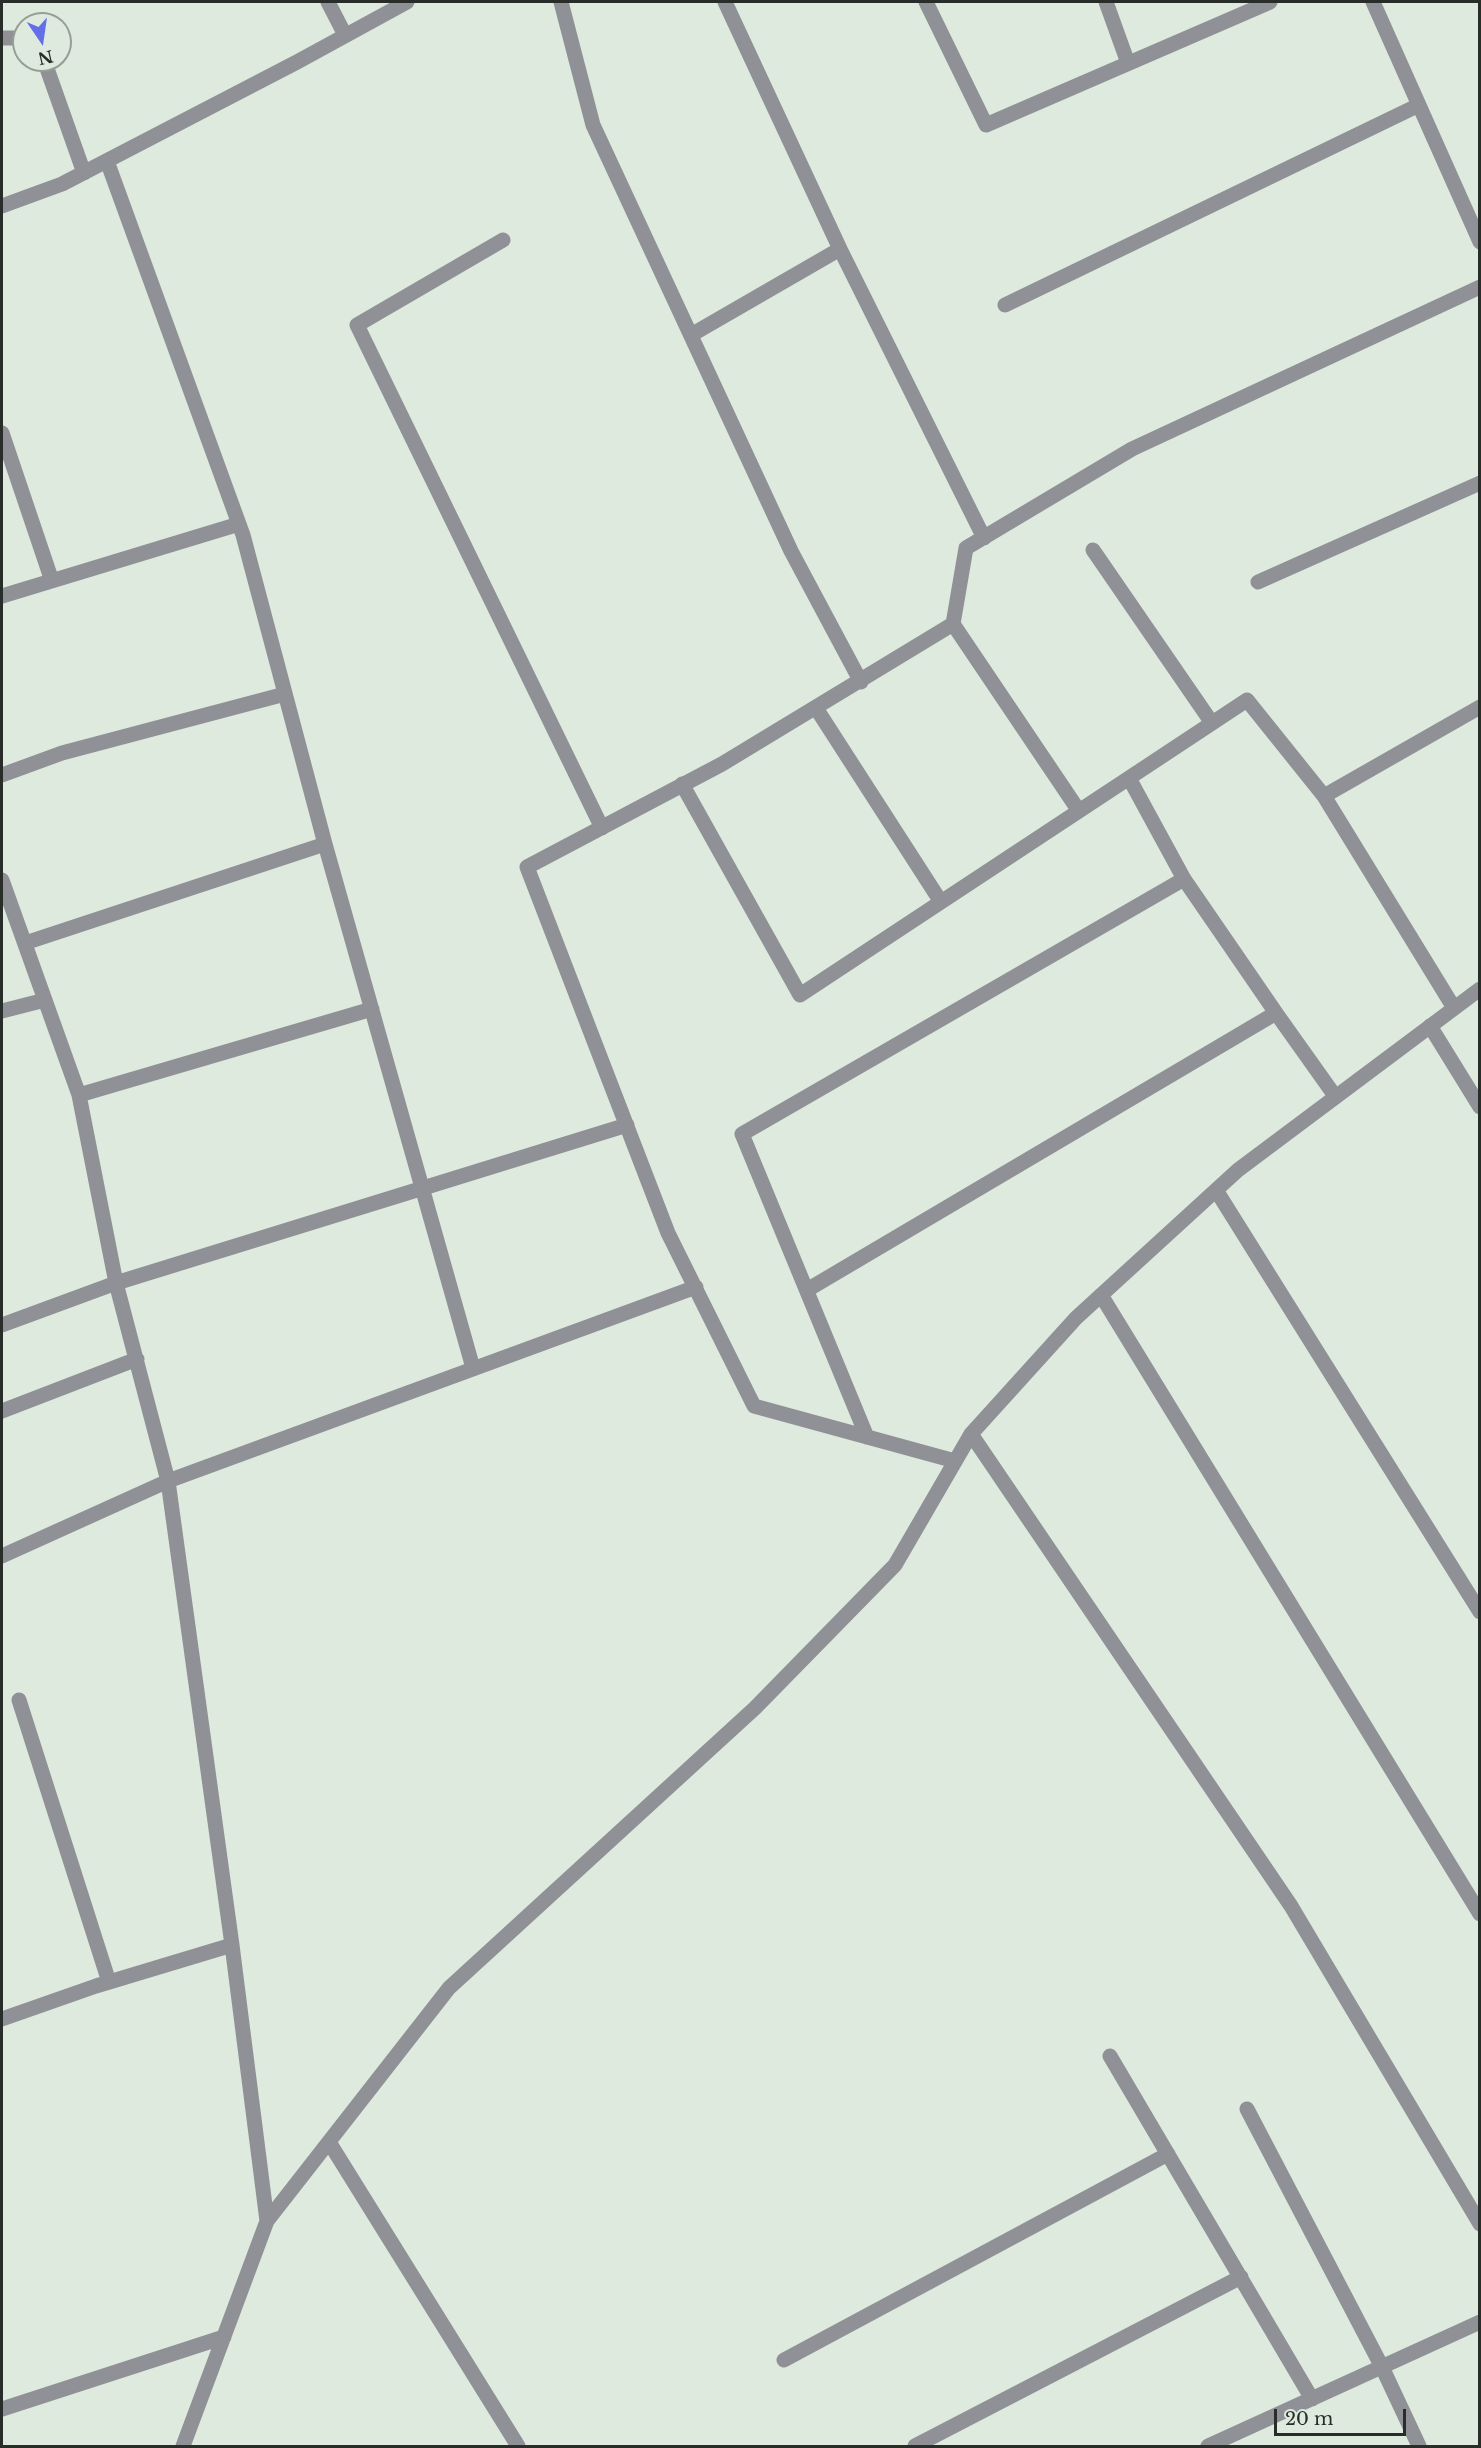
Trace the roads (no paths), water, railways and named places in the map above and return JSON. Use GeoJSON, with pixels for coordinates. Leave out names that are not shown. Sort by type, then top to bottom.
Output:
{"type":"FeatureCollection","features":[{"type":"Feature","properties":{"kind":"street"},"geometry":{"type":"LineString","coordinates":[[328,2],[345,35]]}},
{"type":"Feature","properties":{"kind":"street"},"geometry":{"type":"LineString","coordinates":[[2,206],[84,173],[407,2]]}},
{"type":"Feature","properties":{"kind":"street"},"geometry":{"type":"LineString","coordinates":[[561,2],[593,125],[791,551],[861,682]]}},
{"type":"Feature","properties":{"kind":"street"},"geometry":{"type":"LineString","coordinates":[[725,2],[840,249],[984,538]]}},
{"type":"Feature","properties":{"kind":"street"},"geometry":{"type":"LineString","coordinates":[[926,2],[986,124],[1270,2]]}},
{"type":"Feature","properties":{"kind":"street"},"geometry":{"type":"LineString","coordinates":[[1106,2],[1128,63]]}},
{"type":"Feature","properties":{"kind":"street"},"geometry":{"type":"LineString","coordinates":[[1373,2],[1479,242]]}},
{"type":"Feature","properties":{"kind":"street"},"geometry":{"type":"LineString","coordinates":[[48,72],[84,173]]}},
{"type":"Feature","properties":{"kind":"street"},"geometry":{"type":"LineString","coordinates":[[1005,305],[1419,105]]}},
{"type":"Feature","properties":{"kind":"street"},"geometry":{"type":"LineString","coordinates":[[107,161],[239,524],[325,844],[473,1368]]}},
{"type":"Feature","properties":{"kind":"street"},"geometry":{"type":"LineString","coordinates":[[503,240],[357,325],[602,828]]}},
{"type":"Feature","properties":{"kind":"street"},"geometry":{"type":"LineString","coordinates":[[691,335],[840,249]]}},
{"type":"Feature","properties":{"kind":"street"},"geometry":{"type":"LineString","coordinates":[[1079,811],[953,624],[966,548],[1132,449],[1479,287]]}},
{"type":"Feature","properties":{"kind":"street"},"geometry":{"type":"LineString","coordinates":[[2,433],[52,581]]}},
{"type":"Feature","properties":{"kind":"street"},"geometry":{"type":"LineString","coordinates":[[1258,582],[1479,483]]}},
{"type":"Feature","properties":{"kind":"street"},"geometry":{"type":"LineString","coordinates":[[2,596],[239,524]]}},
{"type":"Feature","properties":{"kind":"street"},"geometry":{"type":"LineString","coordinates":[[1093,550],[1212,723]]}},
{"type":"Feature","properties":{"kind":"street"},"geometry":{"type":"LineString","coordinates":[[953,624],[816,708],[682,784],[527,867],[668,1233],[754,1406],[955,1461]]}},
{"type":"Feature","properties":{"kind":"street"},"geometry":{"type":"LineString","coordinates":[[2,775],[62,753],[285,694]]}},
{"type":"Feature","properties":{"kind":"street"},"geometry":{"type":"LineString","coordinates":[[682,784],[800,995],[1247,700],[1324,796],[1454,1008]]}},
{"type":"Feature","properties":{"kind":"street"},"geometry":{"type":"LineString","coordinates":[[1324,796],[1479,707]]}},
{"type":"Feature","properties":{"kind":"street"},"geometry":{"type":"LineString","coordinates":[[816,708],[941,902]]}},
{"type":"Feature","properties":{"kind":"street"},"geometry":{"type":"LineString","coordinates":[[1129,778],[1184,879],[1335,1096]]}},
{"type":"Feature","properties":{"kind":"street"},"geometry":{"type":"LineString","coordinates":[[25,943],[325,844]]}},
{"type":"Feature","properties":{"kind":"street"},"geometry":{"type":"LineString","coordinates":[[867,1437],[742,1134],[1184,879]]}},
{"type":"Feature","properties":{"kind":"street"},"geometry":{"type":"LineString","coordinates":[[2,880],[79,1095],[117,1283],[168,1481],[232,1945],[267,2220]]}},
{"type":"Feature","properties":{"kind":"street"},"geometry":{"type":"LineString","coordinates":[[183,2446],[267,2220],[449,1988],[755,1708],[895,1565],[971,1434],[1076,1318],[1238,1170],[1479,988]]}},
{"type":"Feature","properties":{"kind":"street"},"geometry":{"type":"LineString","coordinates":[[2,1011],[45,1000]]}},
{"type":"Feature","properties":{"kind":"street"},"geometry":{"type":"LineString","coordinates":[[79,1095],[372,1009]]}},
{"type":"Feature","properties":{"kind":"street"},"geometry":{"type":"LineString","coordinates":[[807,1290],[1276,1013]]}},
{"type":"Feature","properties":{"kind":"street"},"geometry":{"type":"LineString","coordinates":[[1430,1026],[1479,1107]]}},
{"type":"Feature","properties":{"kind":"street"},"geometry":{"type":"LineString","coordinates":[[2,1325],[117,1283],[627,1125]]}},
{"type":"Feature","properties":{"kind":"street"},"geometry":{"type":"LineString","coordinates":[[1216,1190],[1479,1612]]}},
{"type":"Feature","properties":{"kind":"street"},"geometry":{"type":"LineString","coordinates":[[2,1556],[168,1481],[696,1287]]}},
{"type":"Feature","properties":{"kind":"street"},"geometry":{"type":"LineString","coordinates":[[1101,1295],[1479,1914]]}},
{"type":"Feature","properties":{"kind":"street"},"geometry":{"type":"LineString","coordinates":[[2,1411],[137,1359]]}},
{"type":"Feature","properties":{"kind":"street"},"geometry":{"type":"LineString","coordinates":[[971,1434],[1291,1906],[1479,2224]]}},
{"type":"Feature","properties":{"kind":"street"},"geometry":{"type":"LineString","coordinates":[[19,1700],[109,1982]]}},
{"type":"Feature","properties":{"kind":"street"},"geometry":{"type":"LineString","coordinates":[[2,2019],[109,1982],[232,1945]]}},
{"type":"Feature","properties":{"kind":"street"},"geometry":{"type":"LineString","coordinates":[[1110,2056],[1312,2399]]}},
{"type":"Feature","properties":{"kind":"street"},"geometry":{"type":"LineString","coordinates":[[1247,2109],[1382,2367],[1419,2446]]}},
{"type":"Feature","properties":{"kind":"street"},"geometry":{"type":"LineString","coordinates":[[329,2142],[518,2446]]}},
{"type":"Feature","properties":{"kind":"street"},"geometry":{"type":"LineString","coordinates":[[784,2360],[1168,2154]]}},
{"type":"Feature","properties":{"kind":"street"},"geometry":{"type":"LineString","coordinates":[[915,2446],[1241,2277]]}},
{"type":"Feature","properties":{"kind":"street"},"geometry":{"type":"LineString","coordinates":[[1208,2446],[1238,2440],[1312,2399],[1479,2322]]}},
{"type":"Feature","properties":{"kind":"street"},"geometry":{"type":"LineString","coordinates":[[2,2409],[224,2337]]}}]}
